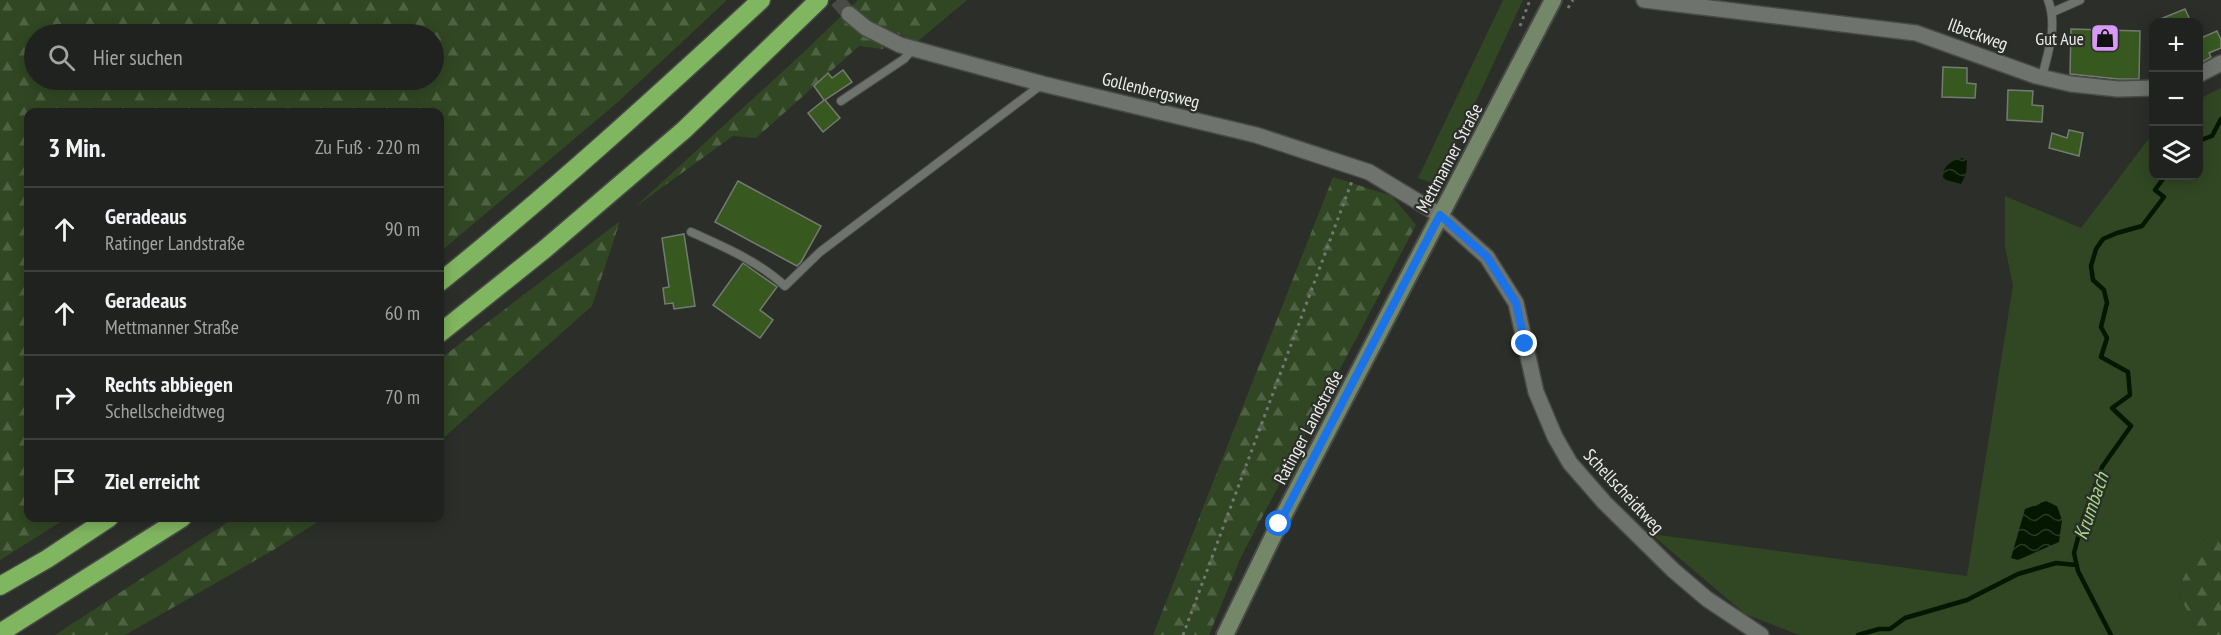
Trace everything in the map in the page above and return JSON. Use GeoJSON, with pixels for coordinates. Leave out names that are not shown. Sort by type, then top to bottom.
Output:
{"type":"FeatureCollection","features":[{"type":"Feature","properties":{"kind":"highway"},"geometry":{"type":"LineString","coordinates":[[444,279],[519,219],[658,96],[761,0]]}},
{"type":"Feature","properties":{"kind":"highway"},"geometry":{"type":"LineString","coordinates":[[444,330],[545,249],[684,130],[819,0]]}},
{"type":"Feature","properties":{"kind":"highway"},"geometry":{"type":"LineString","coordinates":[[0,586],[47,559],[103,522]]}},
{"type":"Feature","properties":{"kind":"highway"},"geometry":{"type":"LineString","coordinates":[[0,633],[176,522]]}},
{"type":"Feature","properties":{"kind":"main road","name":"Mettmanner Straße"},"geometry":{"type":"LineString","coordinates":[[1379,334],[1553,0]]}},
{"type":"Feature","properties":{"kind":"main road","name":"Ratinger Landstraße"},"geometry":{"type":"LineString","coordinates":[[1225,635],[1279,524],[1379,334]]}},
{"type":"Feature","properties":{"kind":"street","name":"Ilbeckweg"},"geometry":{"type":"LineString","coordinates":[[1644,0],[1916,33],[2042,77],[2071,84],[2118,89],[2149,88]]}},
{"type":"Feature","properties":{"kind":"street","name":"Gollenbergsweg"},"geometry":{"type":"LineString","coordinates":[[849,14],[866,28],[913,49],[1042,84],[1256,135],[1370,172],[1440,215]]}},
{"type":"Feature","properties":{"kind":"street"},"geometry":{"type":"LineString","coordinates":[[2203,73],[2221,63]]}},
{"type":"Feature","properties":{"kind":"street","name":"Schellscheidtweg"},"geometry":{"type":"LineString","coordinates":[[1440,215],[1487,257],[1516,303],[1536,392],[1555,436],[1570,463],[1604,502],[1673,570],[1707,599],[1761,635]]}},
{"type":"Feature","properties":{"kind":"lane"},"geometry":{"type":"LineString","coordinates":[[2042,77],[2053,31],[2053,12],[2048,0]]}},
{"type":"Feature","properties":{"kind":"lane"},"geometry":{"type":"LineString","coordinates":[[2053,12],[2080,0]]}},
{"type":"Feature","properties":{"kind":"lane"},"geometry":{"type":"LineString","coordinates":[[841,101],[904,59],[913,49]]}},
{"type":"Feature","properties":{"kind":"lane"},"geometry":{"type":"LineString","coordinates":[[691,232],[769,271],[785,286],[820,252],[1042,84]]}},
{"type":"Feature","properties":{"kind":"path"},"geometry":{"type":"LineString","coordinates":[[1183,635],[1357,168]]}},
{"type":"Feature","properties":{"kind":"green space"},"geometry":{"type":"Polygon","coordinates":[[[0,0],[727,0],[618,102],[444,249],[444,108],[24,108],[24,522],[61,522],[0,560],[0,0]]]}},
{"type":"Feature","properties":{"kind":"green space"},"geometry":{"type":"Polygon","coordinates":[[[858,0],[967,0],[917,42],[892,31],[883,49],[859,46],[756,138],[733,136],[635,207],[805,51],[858,0]]]}},
{"type":"Feature","properties":{"kind":"green space"},"geometry":{"type":"Polygon","coordinates":[[[1503,0],[1523,0],[1437,185],[1418,178],[1503,0]]]}},
{"type":"Feature","properties":{"kind":"green space"},"geometry":{"type":"Polygon","coordinates":[[[2221,88],[2221,530],[2203,541],[2177,590],[2199,635],[1799,635],[1745,614],[1651,534],[1967,576],[2013,285],[2005,247],[2005,196],[2081,228],[2149,138],[2149,180],[2203,180],[2203,97],[2221,88]]]}},
{"type":"Feature","properties":{"kind":"green space"},"geometry":{"type":"Polygon","coordinates":[[[1333,177],[1392,196],[1416,225],[1241,557],[1209,635],[1153,635],[1333,177]]]}},
{"type":"Feature","properties":{"kind":"green space"},"geometry":{"type":"Polygon","coordinates":[[[620,221],[592,306],[444,437],[444,356],[620,221]]]}},
{"type":"Feature","properties":{"kind":"green space"},"geometry":{"type":"Polygon","coordinates":[[[228,522],[318,522],[125,635],[55,635],[228,522]]]}},
{"type":"Feature","properties":{"kind":"green space"},"geometry":{"type":"Polygon","coordinates":[[[2221,530],[2221,635],[2199,635],[2177,590],[2203,541],[2221,530]]]}},
{"type":"Feature","properties":{"kind":"water"},"geometry":{"type":"Polygon","coordinates":[[[1962,158],[1967,160],[1966,174],[1961,184],[1946,180],[1943,173],[1946,167],[1951,162],[1962,158]]]}},
{"type":"Feature","properties":{"kind":"water"},"geometry":{"type":"Polygon","coordinates":[[[2046,501],[2057,506],[2062,520],[2059,542],[2018,560],[2011,558],[2025,509],[2046,501]]]}},
{"type":"Feature","properties":{"kind":"building"},"geometry":{"type":"Polygon","coordinates":[[[2185,9],[2189,18],[2163,18],[2185,9]]]}},
{"type":"Feature","properties":{"kind":"building"},"geometry":{"type":"Polygon","coordinates":[[[2071,29],[2140,31],[2139,79],[2070,74],[2071,29]]]}},
{"type":"Feature","properties":{"kind":"building"},"geometry":{"type":"Polygon","coordinates":[[[2217,31],[2221,40],[2221,48],[2209,53],[2211,57],[2203,62],[2203,37],[2217,31]]]}},
{"type":"Feature","properties":{"kind":"building"},"geometry":{"type":"Polygon","coordinates":[[[1943,67],[1967,68],[1967,83],[1976,84],[1975,98],[1942,97],[1943,67]]]}},
{"type":"Feature","properties":{"kind":"building"},"geometry":{"type":"Polygon","coordinates":[[[843,70],[852,82],[825,100],[840,118],[823,132],[808,113],[824,100],[814,86],[828,73],[832,78],[843,70]]]}},
{"type":"Feature","properties":{"kind":"building"},"geometry":{"type":"Polygon","coordinates":[[[2008,90],[2033,91],[2032,105],[2043,106],[2042,122],[2007,120],[2008,90]]]}},
{"type":"Feature","properties":{"kind":"building"},"geometry":{"type":"Polygon","coordinates":[[[2069,130],[2083,133],[2079,156],[2049,148],[2052,133],[2067,138],[2069,130]]]}},
{"type":"Feature","properties":{"kind":"building"},"geometry":{"type":"Polygon","coordinates":[[[738,181],[821,226],[797,266],[715,222],[738,181]]]}},
{"type":"Feature","properties":{"kind":"building"},"geometry":{"type":"Polygon","coordinates":[[[684,234],[695,306],[674,309],[673,303],[665,304],[663,288],[669,287],[662,238],[684,234]]]}},
{"type":"Feature","properties":{"kind":"building"},"geometry":{"type":"Polygon","coordinates":[[[743,263],[777,287],[760,310],[773,320],[760,338],[713,305],[743,263]]]}},
{"type":"Feature","properties":{"kind":"waterway","name":"Krumbach"},"geometry":{"type":"LineString","coordinates":[[2203,139],[2212,136],[2221,119]]}},
{"type":"Feature","properties":{"kind":"waterway","name":"Krumbach"},"geometry":{"type":"LineString","coordinates":[[2111,635],[2078,571],[2074,553],[2083,519],[2102,467],[2131,426],[2112,408],[2130,395],[2128,372],[2101,357],[2107,338],[2101,327],[2107,303],[2104,290],[2093,280],[2091,266],[2096,249],[2103,239],[2142,226],[2164,197],[2155,190],[2162,180]]}},
{"type":"Feature","properties":{"kind":"waterway"},"geometry":{"type":"LineString","coordinates":[[1858,635],[1879,629],[1890,629],[1905,618],[1967,600],[2018,574],[2056,563],[2076,565]]}},
{"type":"Feature","properties":{"kind":"tunnel"},"geometry":{"type":"LineString","coordinates":[[837,0],[849,14]]}},
{"type":"Feature","properties":{"kind":"place","name":"Gut Aue"},"geometry":{"type":"Point","coordinates":[2105,38]}},
{"type":"Feature","properties":{"kind":"route"},"geometry":{"type":"LineString","coordinates":[[1279,524],[1440,215],[1487,257],[1516,303],[1525,344]]}}]}
